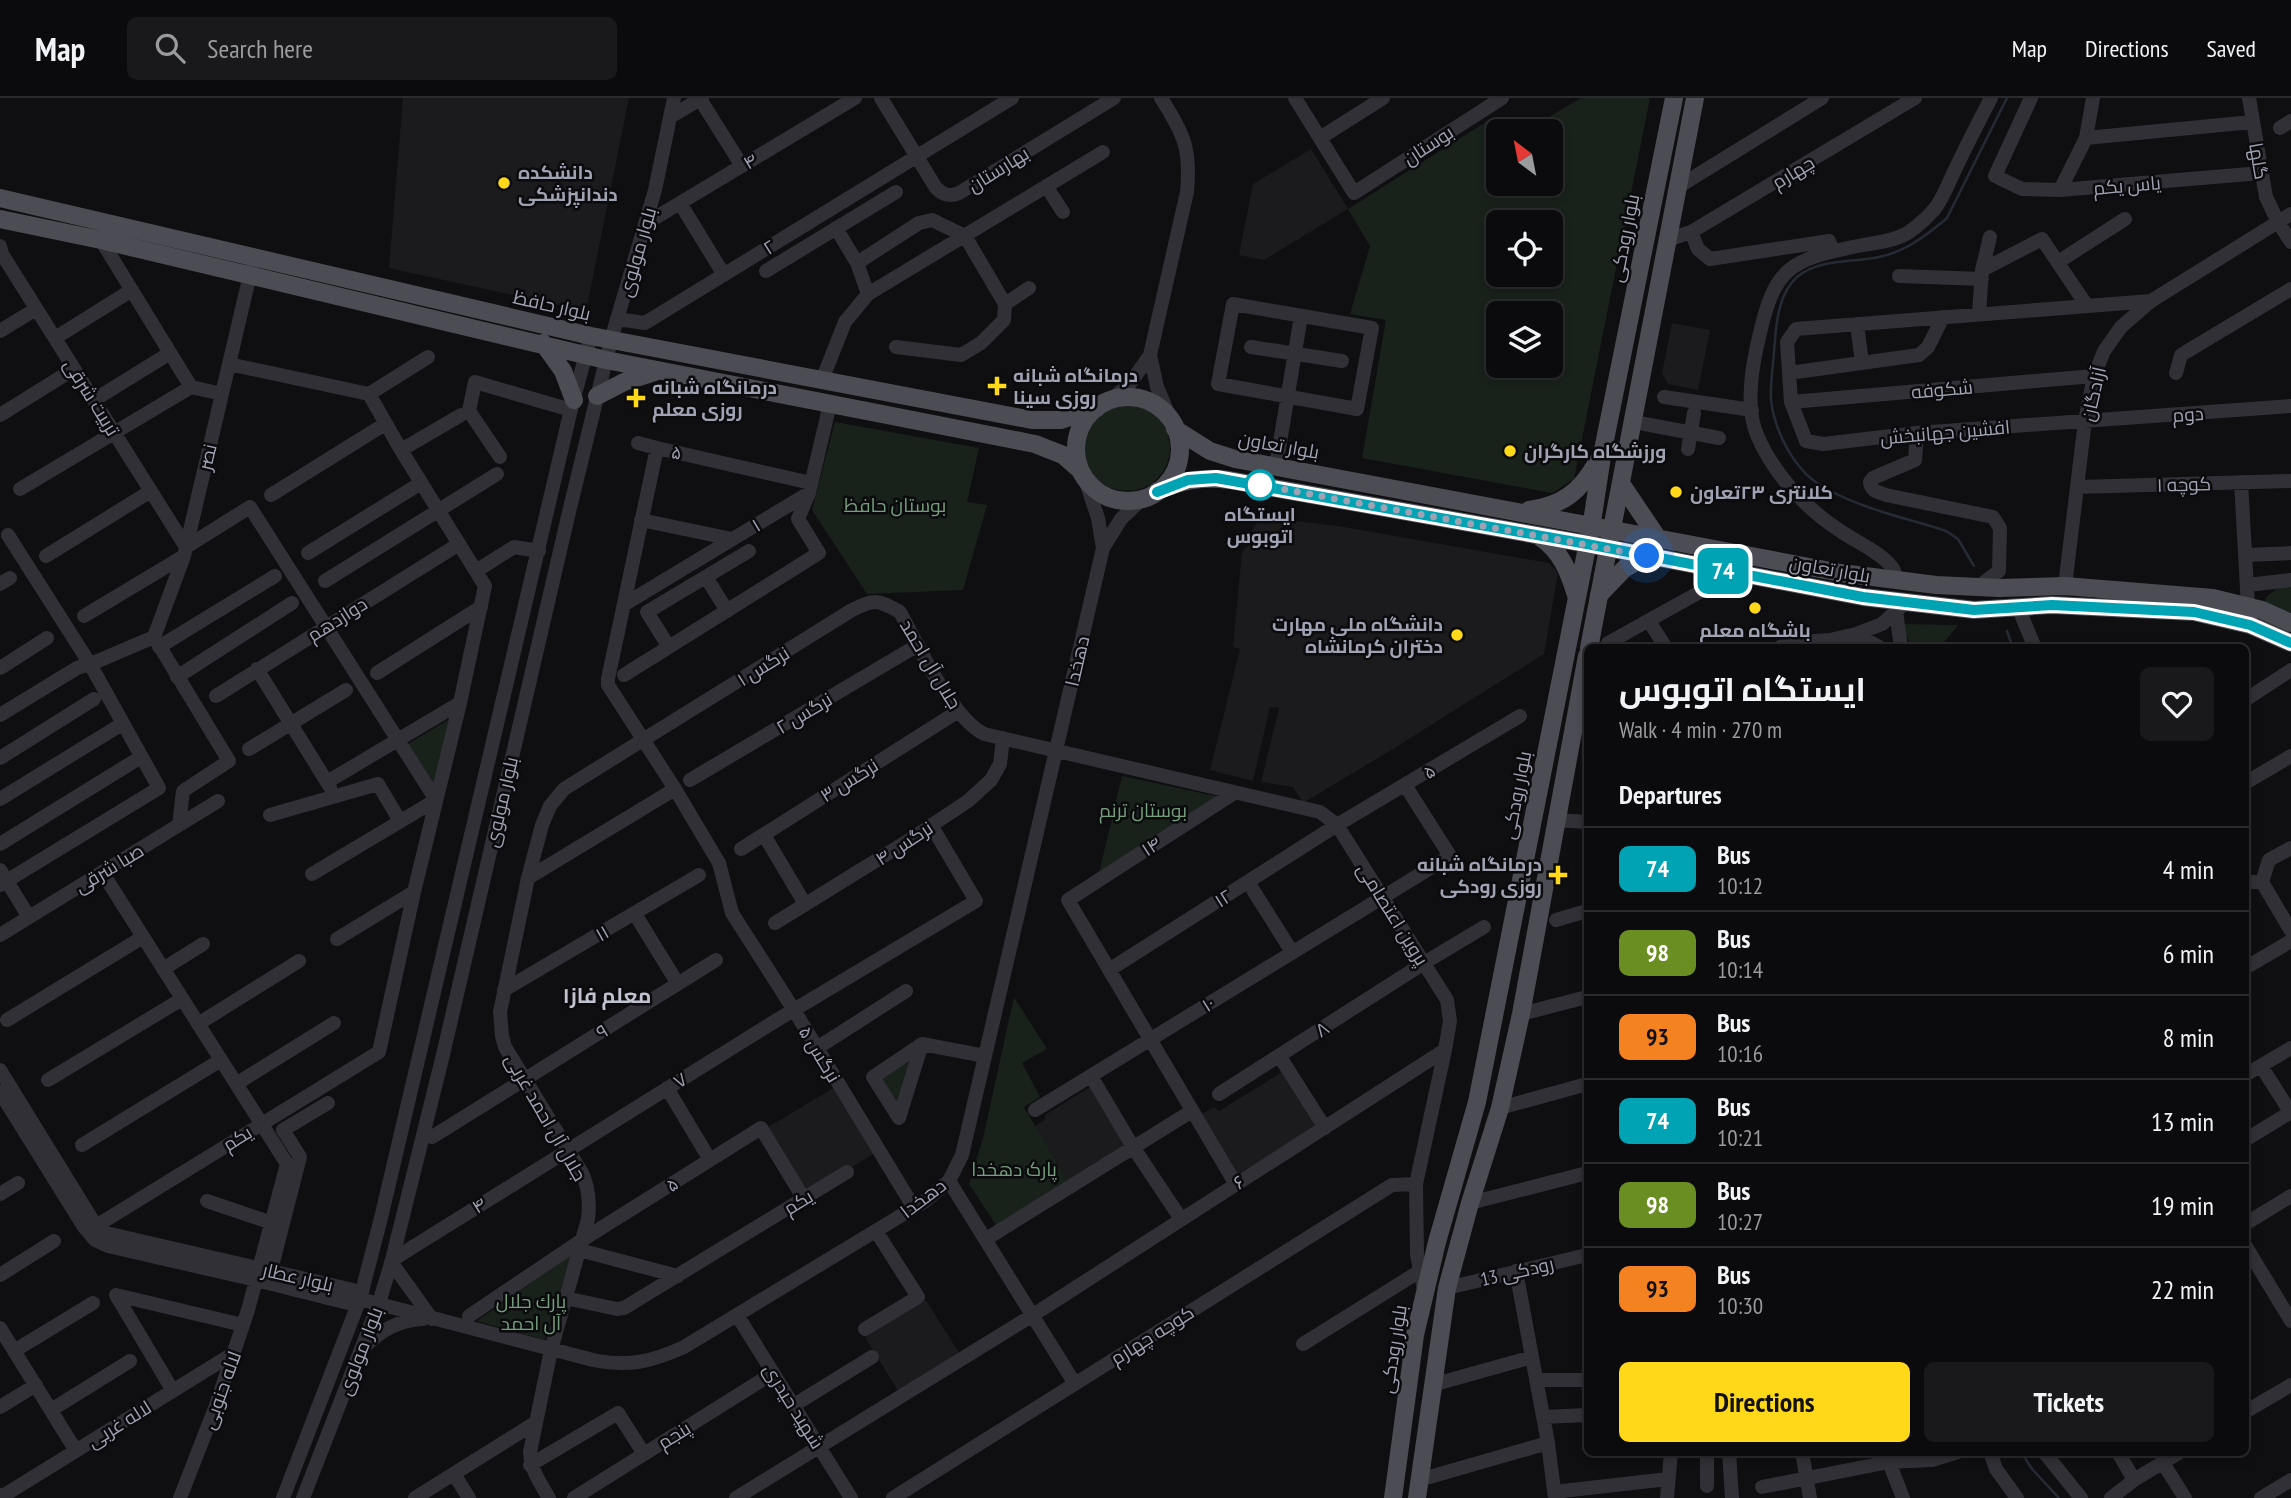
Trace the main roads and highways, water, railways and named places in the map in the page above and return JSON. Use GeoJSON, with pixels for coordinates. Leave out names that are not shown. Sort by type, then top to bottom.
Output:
{"type":"FeatureCollection","features":[{"type":"Feature","properties":{"kind":"main road","name":"بلوار رودکی"},"geometry":{"type":"LineString","coordinates":[[1393,1498],[1415,1335],[1424,1293],[1477,1102],[1674,98]]}},
{"type":"Feature","properties":{"kind":"main road"},"geometry":{"type":"LineString","coordinates":[[1590,644],[1695,98]]}},
{"type":"Feature","properties":{"kind":"main road","name":"بلوار حافظ"},"geometry":{"type":"LineString","coordinates":[[0,198],[591,336],[822,380],[1043,421],[1071,418],[1104,404]]}},
{"type":"Feature","properties":{"kind":"main road","name":"بلوار حافظ"},"geometry":{"type":"LineString","coordinates":[[0,219],[102,240],[606,360],[1035,444],[1063,455],[1083,475]]}},
{"type":"Feature","properties":{"kind":"main road"},"geometry":{"type":"LineString","coordinates":[[543,343],[563,371],[572,405]]}},
{"type":"Feature","properties":{"kind":"main road"},"geometry":{"type":"LineString","coordinates":[[597,396],[631,380],[660,371]]}},
{"type":"Feature","properties":{"kind":"main road"},"geometry":{"type":"LineString","coordinates":[[1124,397],[1144,400],[1156,406],[1173,424],[1179,446],[1177,463],[1170,479],[1150,495],[1129,500],[1114,499],[1101,494],[1083,475],[1076,457],[1077,436],[1083,423],[1104,404],[1124,397]]}},
{"type":"Feature","properties":{"kind":"main road","name":"بلوار تعاون"},"geometry":{"type":"LineString","coordinates":[[1173,424],[1198,444],[1218,454],[1842,573],[1978,587],[2065,586],[2213,597],[2262,610],[2291,623]]}},
{"type":"Feature","properties":{"kind":"main road"},"geometry":{"type":"LineString","coordinates":[[1514,511],[1542,508],[1565,500],[1580,488],[1603,450]]}},
{"type":"Feature","properties":{"kind":"main road","name":"بلوار تعاون"},"geometry":{"type":"LineString","coordinates":[[1150,495],[1188,480],[1216,478],[1587,544],[1863,597],[1900,607],[1974,610],[2052,605],[2194,612],[2250,625],[2291,643]]}},
{"type":"Feature","properties":{"kind":"main road"},"geometry":{"type":"LineString","coordinates":[[1622,485],[1657,537]]}},
{"type":"Feature","properties":{"kind":"main road"},"geometry":{"type":"LineString","coordinates":[[1537,535],[1560,557],[1568,570],[1577,596]]}},
{"type":"Feature","properties":{"kind":"main road"},"geometry":{"type":"LineString","coordinates":[[1599,595],[1625,568],[1647,556]]}},
{"type":"Feature","properties":{"kind":"main road"},"geometry":{"type":"LineString","coordinates":[[1417,1498],[1447,1288],[1500,1108],[1521,1013],[1584,672]]}},
{"type":"Feature","properties":{"kind":"main road"},"geometry":{"type":"LineString","coordinates":[[1477,1102],[1500,1108]]}},
{"type":"Feature","properties":{"kind":"waterway"},"geometry":{"type":"LineString","coordinates":[[1974,566],[1958,539],[1946,531],[1854,502],[1825,488],[1804,472],[1788,450],[1777,425],[1771,400],[1771,382],[1779,312],[1790,284],[1806,271],[1816,267],[1879,257],[1898,251],[1947,218],[2007,98]]}},
{"type":"Feature","properties":{"kind":"waterway"},"geometry":{"type":"LineString","coordinates":[[2007,631],[2012,644]]}},
{"type":"Feature","properties":{"kind":"waterway"},"geometry":{"type":"LineString","coordinates":[[2024,1456],[2059,1498]]}},
{"type":"Feature","properties":{"kind":"place","name":"دانشکده دندانپزشکی"},"geometry":{"type":"Point","coordinates":[504,183]}},
{"type":"Feature","properties":{"kind":"place","name":"درمانگاه شبانه روزی سینا"},"geometry":{"type":"Point","coordinates":[997,386]}},
{"type":"Feature","properties":{"kind":"place","name":"درمانگاه شبانه روزی معلم"},"geometry":{"type":"Point","coordinates":[636,398]}},
{"type":"Feature","properties":{"kind":"place","name":"ورزشگاه کارگران"},"geometry":{"type":"Point","coordinates":[1510,451]}},
{"type":"Feature","properties":{"kind":"place","name":"ایستگاه اتوبوس"},"geometry":{"type":"Point","coordinates":[1260,485]}},
{"type":"Feature","properties":{"kind":"place","name":"کلانتری ۲۳تعاون"},"geometry":{"type":"Point","coordinates":[1676,492]}},
{"type":"Feature","properties":{"kind":"place","name":"باشگاه معلم"},"geometry":{"type":"Point","coordinates":[1755,608]}},
{"type":"Feature","properties":{"kind":"place","name":"دانشگاه ملی مهارت دختران کرمانشاه"},"geometry":{"type":"Point","coordinates":[1457,635]}},
{"type":"Feature","properties":{"kind":"place","name":"درمانگاه شبانه روزی رودکی"},"geometry":{"type":"Point","coordinates":[1558,875]}},
{"type":"Feature","properties":{"kind":"district","name":"معلم فاز۱"},"geometry":{"type":"Point","coordinates":[607,996]}},
{"type":"Feature","properties":{"kind":"park label","name":"بوستان حافظ"},"geometry":{"type":"Point","coordinates":[895,505]}},
{"type":"Feature","properties":{"kind":"park label","name":"بوستان ترنم"},"geometry":{"type":"Point","coordinates":[1143,810]}},
{"type":"Feature","properties":{"kind":"park label","name":"پارک دهخدا"},"geometry":{"type":"Point","coordinates":[1014,1169]}},
{"type":"Feature","properties":{"kind":"park label","name":"پارك جلال آل احمد"},"geometry":{"type":"Point","coordinates":[531,1312]}}]}
